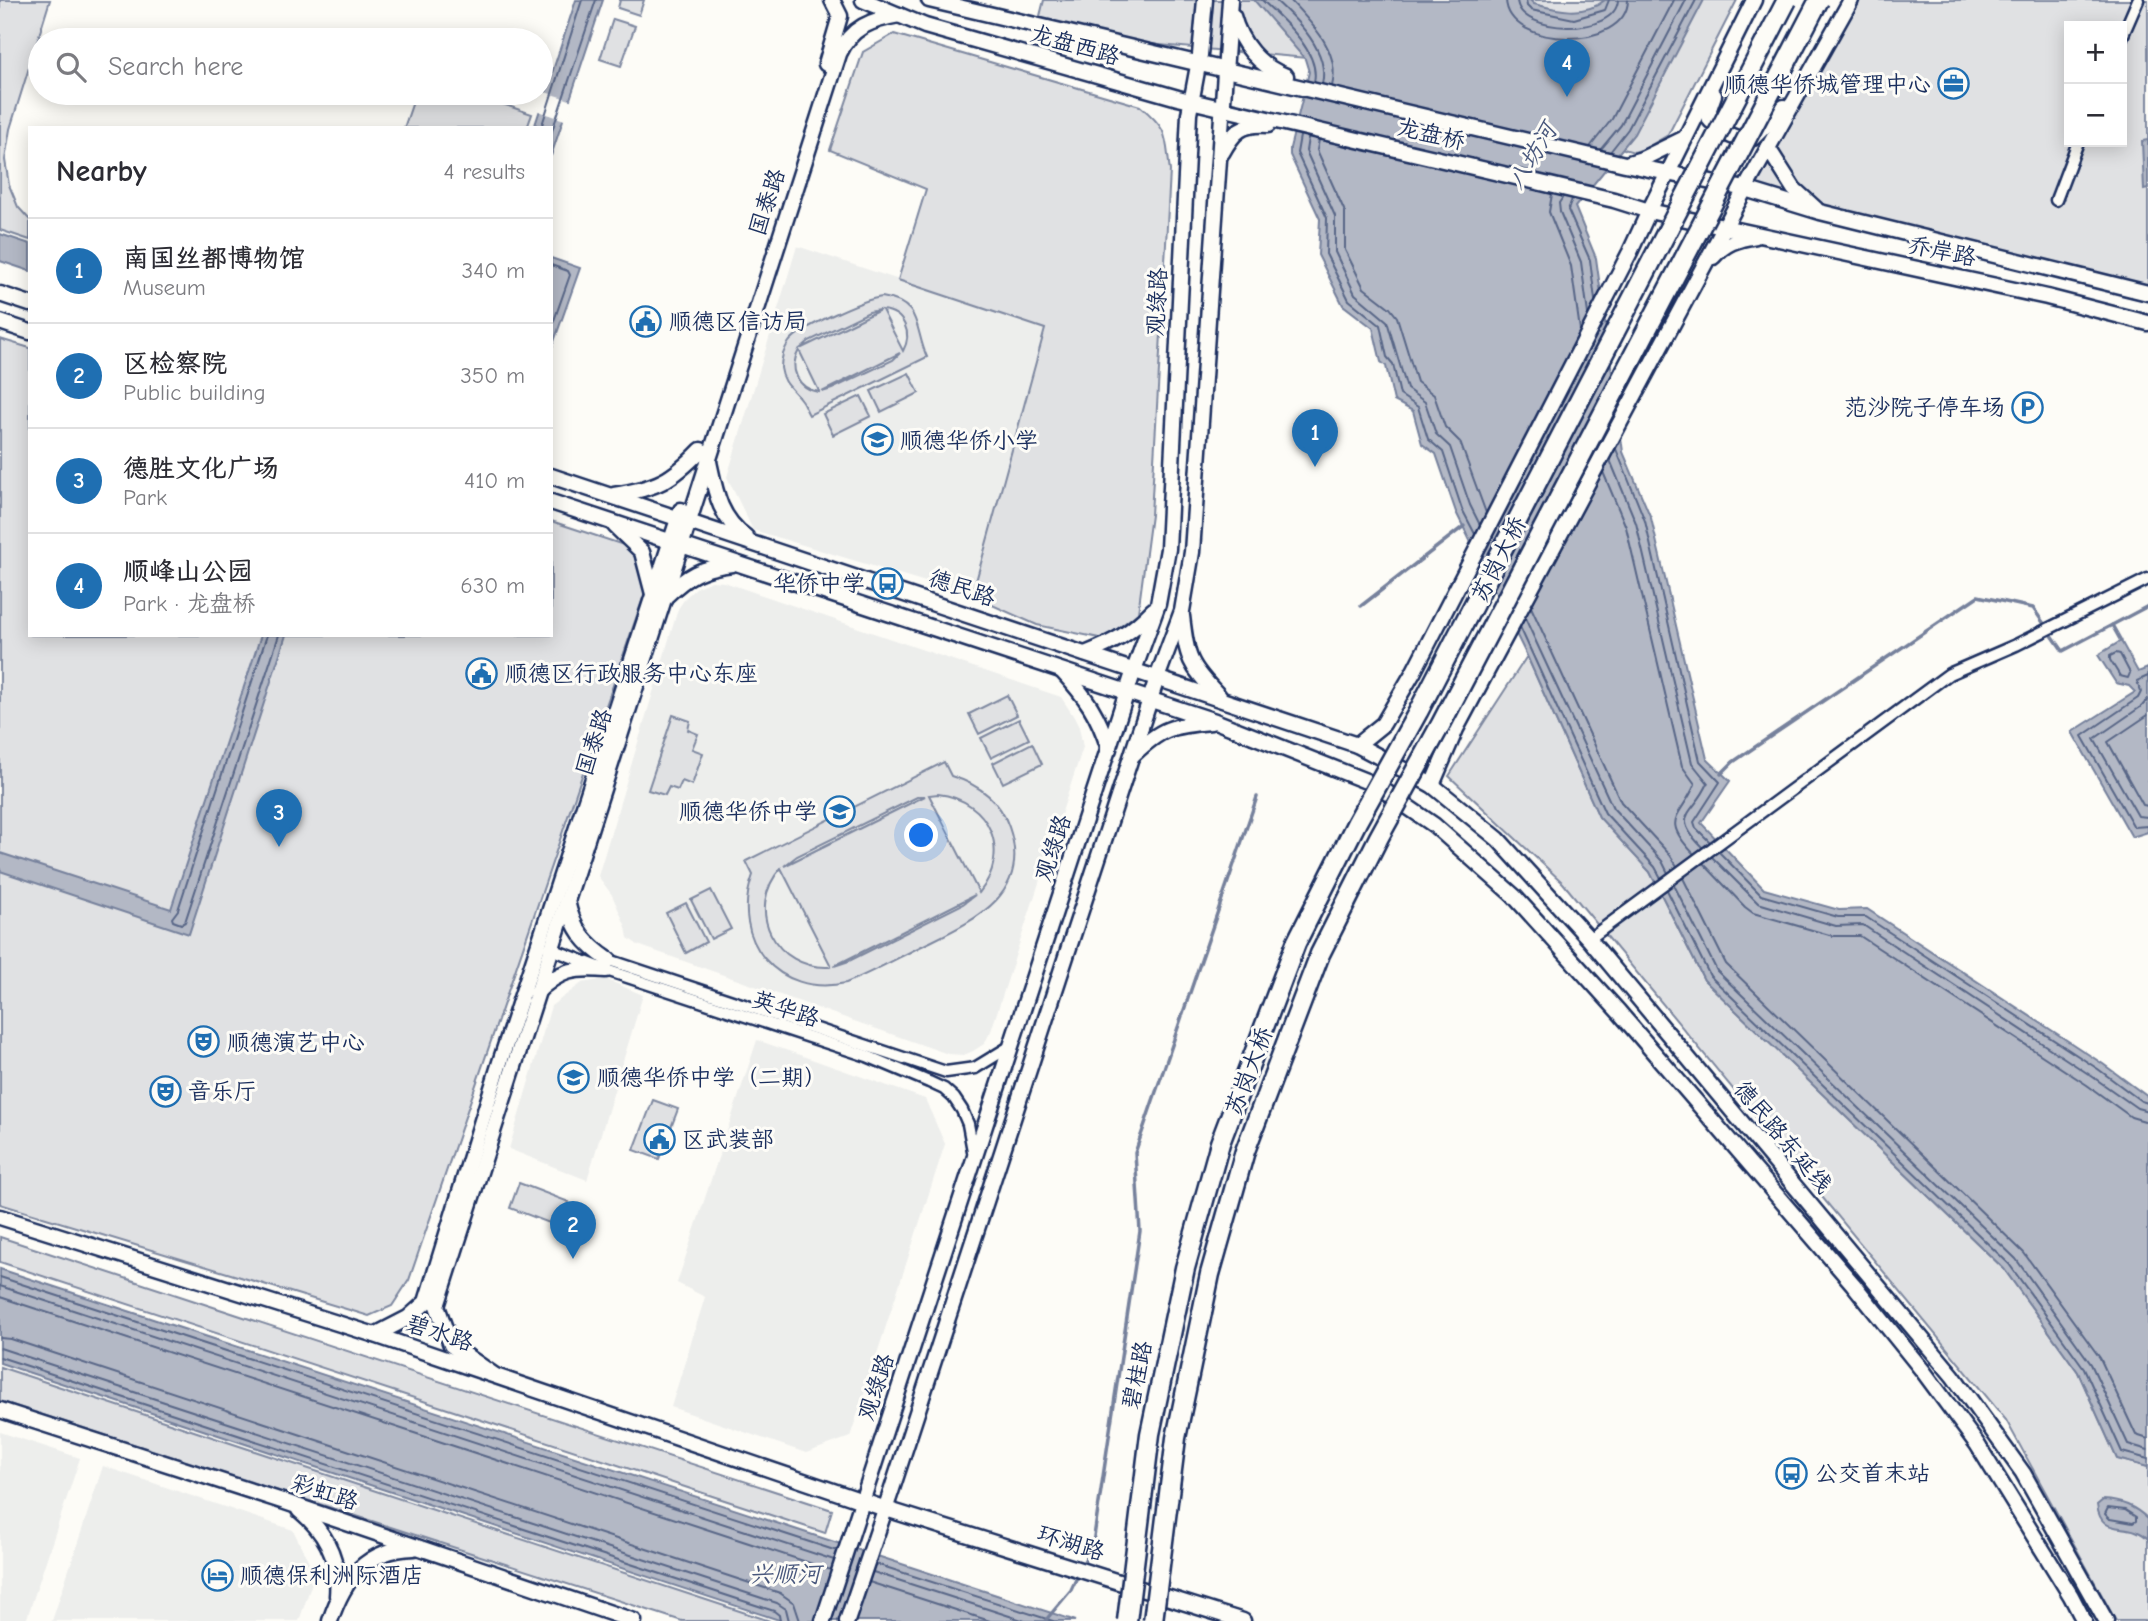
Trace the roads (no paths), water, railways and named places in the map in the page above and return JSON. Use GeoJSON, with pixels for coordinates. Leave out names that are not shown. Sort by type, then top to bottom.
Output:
{"type":"FeatureCollection","features":[{"type":"Feature","properties":{"kind":"highway","name":"苏岗大桥"},"geometry":{"type":"LineString","coordinates":[[1220,1143],[1296,943],[1787,0]]}},
{"type":"Feature","properties":{"kind":"highway","name":"苏岗大桥"},"geometry":{"type":"LineString","coordinates":[[1153,1621],[1176,1438],[1210,1274],[1245,1152],[1320,954],[1819,0]]}},
{"type":"Feature","properties":{"kind":"highway","name":"碧桂路"},"geometry":{"type":"LineString","coordinates":[[1127,1621],[1150,1434],[1185,1268],[1220,1143]]}},
{"type":"Feature","properties":{"kind":"street","name":"国泰路"},"geometry":{"type":"LineString","coordinates":[[494,1375],[450,1345],[437,1306],[535,994],[545,943],[567,901],[675,542],[791,184],[840,16],[832,0]]}},
{"type":"Feature","properties":{"kind":"street","name":"龙盘西路"},"geometry":{"type":"LineString","coordinates":[[863,0],[943,32],[1238,113]]}},
{"type":"Feature","properties":{"kind":"street","name":"龙盘桥"},"geometry":{"type":"LineString","coordinates":[[929,0],[1668,172]]}},
{"type":"Feature","properties":{"kind":"street","name":"观绿路"},"geometry":{"type":"LineString","coordinates":[[823,1621],[1134,670],[1158,604],[1168,549],[1192,101],[1205,0]]}},
{"type":"Feature","properties":{"kind":"street"},"geometry":{"type":"LineString","coordinates":[[1357,745],[1383,724],[1413,673],[1630,252],[1754,0]]}},
{"type":"Feature","properties":{"kind":"street"},"geometry":{"type":"LineString","coordinates":[[1432,785],[1467,708],[1745,189],[1851,0]]}},
{"type":"Feature","properties":{"kind":"street"},"geometry":{"type":"LineString","coordinates":[[2127,25],[2138,0]]}},
{"type":"Feature","properties":{"kind":"street"},"geometry":{"type":"LineString","coordinates":[[1230,2],[1238,35],[1269,70],[1333,95]]}},
{"type":"Feature","properties":{"kind":"street","name":"观绿路"},"geometry":{"type":"LineString","coordinates":[[847,1621],[1157,678],[1182,611],[1192,552],[1230,2]]}},
{"type":"Feature","properties":{"kind":"street","name":"国泰路"},"geometry":{"type":"LineString","coordinates":[[704,454],[839,54],[854,31],[864,24],[899,15]]}},
{"type":"Feature","properties":{"kind":"street"},"geometry":{"type":"LineString","coordinates":[[1730,47],[1709,110],[1710,120],[1725,134],[1745,140],[1753,138],[1805,84]]}},
{"type":"Feature","properties":{"kind":"street","name":"龙盘桥"},"geometry":{"type":"LineString","coordinates":[[1238,113],[1614,200],[1649,211]]}},
{"type":"Feature","properties":{"kind":"street"},"geometry":{"type":"LineString","coordinates":[[1219,159],[1233,134],[1252,124],[1304,128]]}},
{"type":"Feature","properties":{"kind":"street"},"geometry":{"type":"LineString","coordinates":[[1625,164],[1642,159],[1685,138]]}},
{"type":"Feature","properties":{"kind":"street"},"geometry":{"type":"LineString","coordinates":[[2056,200],[2076,147]]}},
{"type":"Feature","properties":{"kind":"street"},"geometry":{"type":"LineString","coordinates":[[1768,148],[1794,189],[1819,212]]}},
{"type":"Feature","properties":{"kind":"street","name":"乔岸路"},"geometry":{"type":"LineString","coordinates":[[1668,172],[1745,189],[1819,212],[2148,293]]}},
{"type":"Feature","properties":{"kind":"street","name":"乔岸路"},"geometry":{"type":"LineString","coordinates":[[1649,211],[2047,297],[2148,323]]}},
{"type":"Feature","properties":{"kind":"street"},"geometry":{"type":"LineString","coordinates":[[1703,269],[1720,249],[1737,239],[1763,235]]}},
{"type":"Feature","properties":{"kind":"street"},"geometry":{"type":"LineString","coordinates":[[0,294],[28,303]]}},
{"type":"Feature","properties":{"kind":"street"},"geometry":{"type":"LineString","coordinates":[[0,322],[28,331]]}},
{"type":"Feature","properties":{"kind":"street"},"geometry":{"type":"LineString","coordinates":[[611,495],[647,489],[662,483],[704,454],[722,512],[736,530],[753,542]]}},
{"type":"Feature","properties":{"kind":"street","name":"德民路"},"geometry":{"type":"LineString","coordinates":[[553,477],[1357,745]]}},
{"type":"Feature","properties":{"kind":"street","name":"德民路东延线"},"geometry":{"type":"LineString","coordinates":[[553,503],[1215,721],[1376,785],[1434,825],[1514,896],[1619,1012],[1853,1284],[1977,1444],[2084,1621]]}},
{"type":"Feature","properties":{"kind":"street"},"geometry":{"type":"LineString","coordinates":[[608,521],[631,539],[642,552],[658,597],[694,573],[710,567],[738,563]]}},
{"type":"Feature","properties":{"kind":"street"},"geometry":{"type":"LineString","coordinates":[[1589,939],[1950,674],[2016,645],[2148,579]]}},
{"type":"Feature","properties":{"kind":"street","name":"国泰路"},"geometry":{"type":"LineString","coordinates":[[374,1335],[408,1318],[426,1302],[658,597]]}},
{"type":"Feature","properties":{"kind":"street"},"geometry":{"type":"LineString","coordinates":[[1085,654],[1116,642],[1134,630],[1158,604]]}},
{"type":"Feature","properties":{"kind":"street"},"geometry":{"type":"LineString","coordinates":[[1182,611],[1186,650],[1197,673],[1222,699]]}},
{"type":"Feature","properties":{"kind":"street"},"geometry":{"type":"LineString","coordinates":[[1060,670],[1087,699],[1101,722],[1109,749]]}},
{"type":"Feature","properties":{"kind":"street"},"geometry":{"type":"LineString","coordinates":[[1132,756],[1151,738],[1171,726],[1215,721]]}},
{"type":"Feature","properties":{"kind":"street","name":"德民路东延线"},"geometry":{"type":"LineString","coordinates":[[1357,745],[1432,785],[1498,839],[1589,939],[1953,1377],[2023,1473],[2106,1621]]}},
{"type":"Feature","properties":{"kind":"street"},"geometry":{"type":"LineString","coordinates":[[567,901],[571,921],[578,932],[608,965]]}},
{"type":"Feature","properties":{"kind":"street","name":"英华路"},"geometry":{"type":"LineString","coordinates":[[545,943],[867,1056],[944,1089],[954,1098],[968,1124],[974,1161]]}},
{"type":"Feature","properties":{"kind":"street"},"geometry":{"type":"LineString","coordinates":[[535,994],[549,980],[568,971],[608,965]]}},
{"type":"Feature","properties":{"kind":"street","name":"英华路"},"geometry":{"type":"LineString","coordinates":[[608,965],[946,1072],[975,1068],[1012,1046]]}},
{"type":"Feature","properties":{"kind":"street","name":"碧水路"},"geometry":{"type":"LineString","coordinates":[[0,1217],[374,1335],[886,1509]]}},
{"type":"Feature","properties":{"kind":"street","name":"彩虹路"},"geometry":{"type":"LineString","coordinates":[[0,1410],[285,1502],[634,1621]]}},
{"type":"Feature","properties":{"kind":"street"},"geometry":{"type":"LineString","coordinates":[[285,1502],[309,1519],[327,1543],[337,1571],[336,1601]]}},
{"type":"Feature","properties":{"kind":"street","name":"环湖路"},"geometry":{"type":"LineString","coordinates":[[886,1509],[1243,1621]]}},
{"type":"Feature","properties":{"kind":"street"},"geometry":{"type":"LineString","coordinates":[[330,1621],[336,1601],[350,1577],[372,1559],[398,1550],[425,1549]]}},
{"type":"Feature","properties":{"kind":"water"},"geometry":{"type":"Polygon","coordinates":[[[576,0],[603,0],[553,150],[553,126],[535,126],[542,105],[553,105],[553,70],[576,0]]]}},
{"type":"Feature","properties":{"kind":"water","name":"八坊河"},"geometry":{"type":"Polygon","coordinates":[[[1254,0],[1530,0],[1534,4],[1570,11],[1588,9],[1605,0],[1704,0],[1634,134],[1575,207],[1596,258],[1623,452],[1651,518],[1707,759],[1730,781],[1701,823],[1764,889],[1839,910],[1867,909],[2103,1064],[2148,1097],[2148,1467],[2117,1459],[2078,1372],[2004,1269],[1704,980],[1650,872],[1599,817],[1527,656],[1456,512],[1436,454],[1422,444],[1413,411],[1394,401],[1373,328],[1343,305],[1318,255],[1320,219],[1290,155],[1309,72],[1305,59],[1254,0]]]}},
{"type":"Feature","properties":{"kind":"water"},"geometry":{"type":"Polygon","coordinates":[[[2148,140],[2148,189],[2144,190],[2142,141],[2148,140]]]}},
{"type":"Feature","properties":{"kind":"water"},"geometry":{"type":"Polygon","coordinates":[[[0,234],[28,243],[28,270],[0,261],[0,234]]]}},
{"type":"Feature","properties":{"kind":"water"},"geometry":{"type":"Polygon","coordinates":[[[553,259],[580,268],[553,344],[553,259]]]}},
{"type":"Feature","properties":{"kind":"water"},"geometry":{"type":"Polygon","coordinates":[[[260,637],[285,637],[189,934],[0,871],[0,853],[171,909],[260,637]]]}},
{"type":"Feature","properties":{"kind":"water"},"geometry":{"type":"Polygon","coordinates":[[[2121,641],[2138,672],[2148,668],[2148,832],[2132,837],[2072,732],[2135,692],[2129,686],[2116,683],[2098,655],[2121,641]]]}},
{"type":"Feature","properties":{"kind":"water","name":"兴顺河"},"geometry":{"type":"Polygon","coordinates":[[[0,1269],[1076,1621],[782,1621],[0,1363],[0,1269]]]}},
{"type":"Feature","properties":{"kind":"water"},"geometry":{"type":"Polygon","coordinates":[[[2103,1500],[2127,1505],[2143,1514],[2148,1519],[2148,1539],[2141,1533],[2110,1526],[2104,1522],[2097,1505],[2103,1500]]]}},
{"type":"Feature","properties":{"kind":"waterway"},"geometry":{"type":"LineString","coordinates":[[1361,606],[1464,526]]}},
{"type":"Feature","properties":{"kind":"waterway"},"geometry":{"type":"LineString","coordinates":[[1721,774],[1733,762],[1978,596],[2033,608],[2063,651],[2148,606]]}},
{"type":"Feature","properties":{"kind":"waterway"},"geometry":{"type":"LineString","coordinates":[[2112,625],[2121,641]]}},
{"type":"Feature","properties":{"kind":"waterway"},"geometry":{"type":"LineString","coordinates":[[1081,1568],[1093,1543],[1140,1231],[1135,1153],[1257,797]]}},
{"type":"Feature","properties":{"kind":"waterway"},"geometry":{"type":"LineString","coordinates":[[1045,1621],[1071,1590],[1078,1575]]}},
{"type":"Feature","properties":{"kind":"place","name":"顺德华侨城管理中心"},"geometry":{"type":"Point","coordinates":[1954,84]}},
{"type":"Feature","properties":{"kind":"place","name":"顺峰山公园"},"geometry":{"type":"Point","coordinates":[1567,97]}},
{"type":"Feature","properties":{"kind":"place","name":"顺德区信访局"},"geometry":{"type":"Point","coordinates":[646,321]}},
{"type":"Feature","properties":{"kind":"place","name":"范沙院子停车场"},"geometry":{"type":"Point","coordinates":[2028,407]}},
{"type":"Feature","properties":{"kind":"place","name":"顺德华侨小学"},"geometry":{"type":"Point","coordinates":[877,440]}},
{"type":"Feature","properties":{"kind":"place","name":"南国丝都博物馆"},"geometry":{"type":"Point","coordinates":[1315,467]}},
{"type":"Feature","properties":{"kind":"place","name":"华侨中学"},"geometry":{"type":"Point","coordinates":[888,583]}},
{"type":"Feature","properties":{"kind":"place","name":"顺德区行政服务中心东座"},"geometry":{"type":"Point","coordinates":[482,673]}},
{"type":"Feature","properties":{"kind":"place","name":"顺德华侨中学"},"geometry":{"type":"Point","coordinates":[840,811]}},
{"type":"Feature","properties":{"kind":"place","name":"德胜文化广场"},"geometry":{"type":"Point","coordinates":[279,847]}},
{"type":"Feature","properties":{"kind":"place","name":"顺德演艺中心"},"geometry":{"type":"Point","coordinates":[204,1042]}},
{"type":"Feature","properties":{"kind":"place","name":"顺德华侨中学（二期）"},"geometry":{"type":"Point","coordinates":[574,1077]}},
{"type":"Feature","properties":{"kind":"place","name":"音乐厅"},"geometry":{"type":"Point","coordinates":[165,1091]}},
{"type":"Feature","properties":{"kind":"place","name":"区武装部"},"geometry":{"type":"Point","coordinates":[659,1139]}},
{"type":"Feature","properties":{"kind":"place","name":"区检察院"},"geometry":{"type":"Point","coordinates":[573,1259]}},
{"type":"Feature","properties":{"kind":"place","name":"公交首末站"},"geometry":{"type":"Point","coordinates":[1792,1473]}},
{"type":"Feature","properties":{"kind":"place","name":"顺德保利洲际酒店"},"geometry":{"type":"Point","coordinates":[217,1575]}}]}
